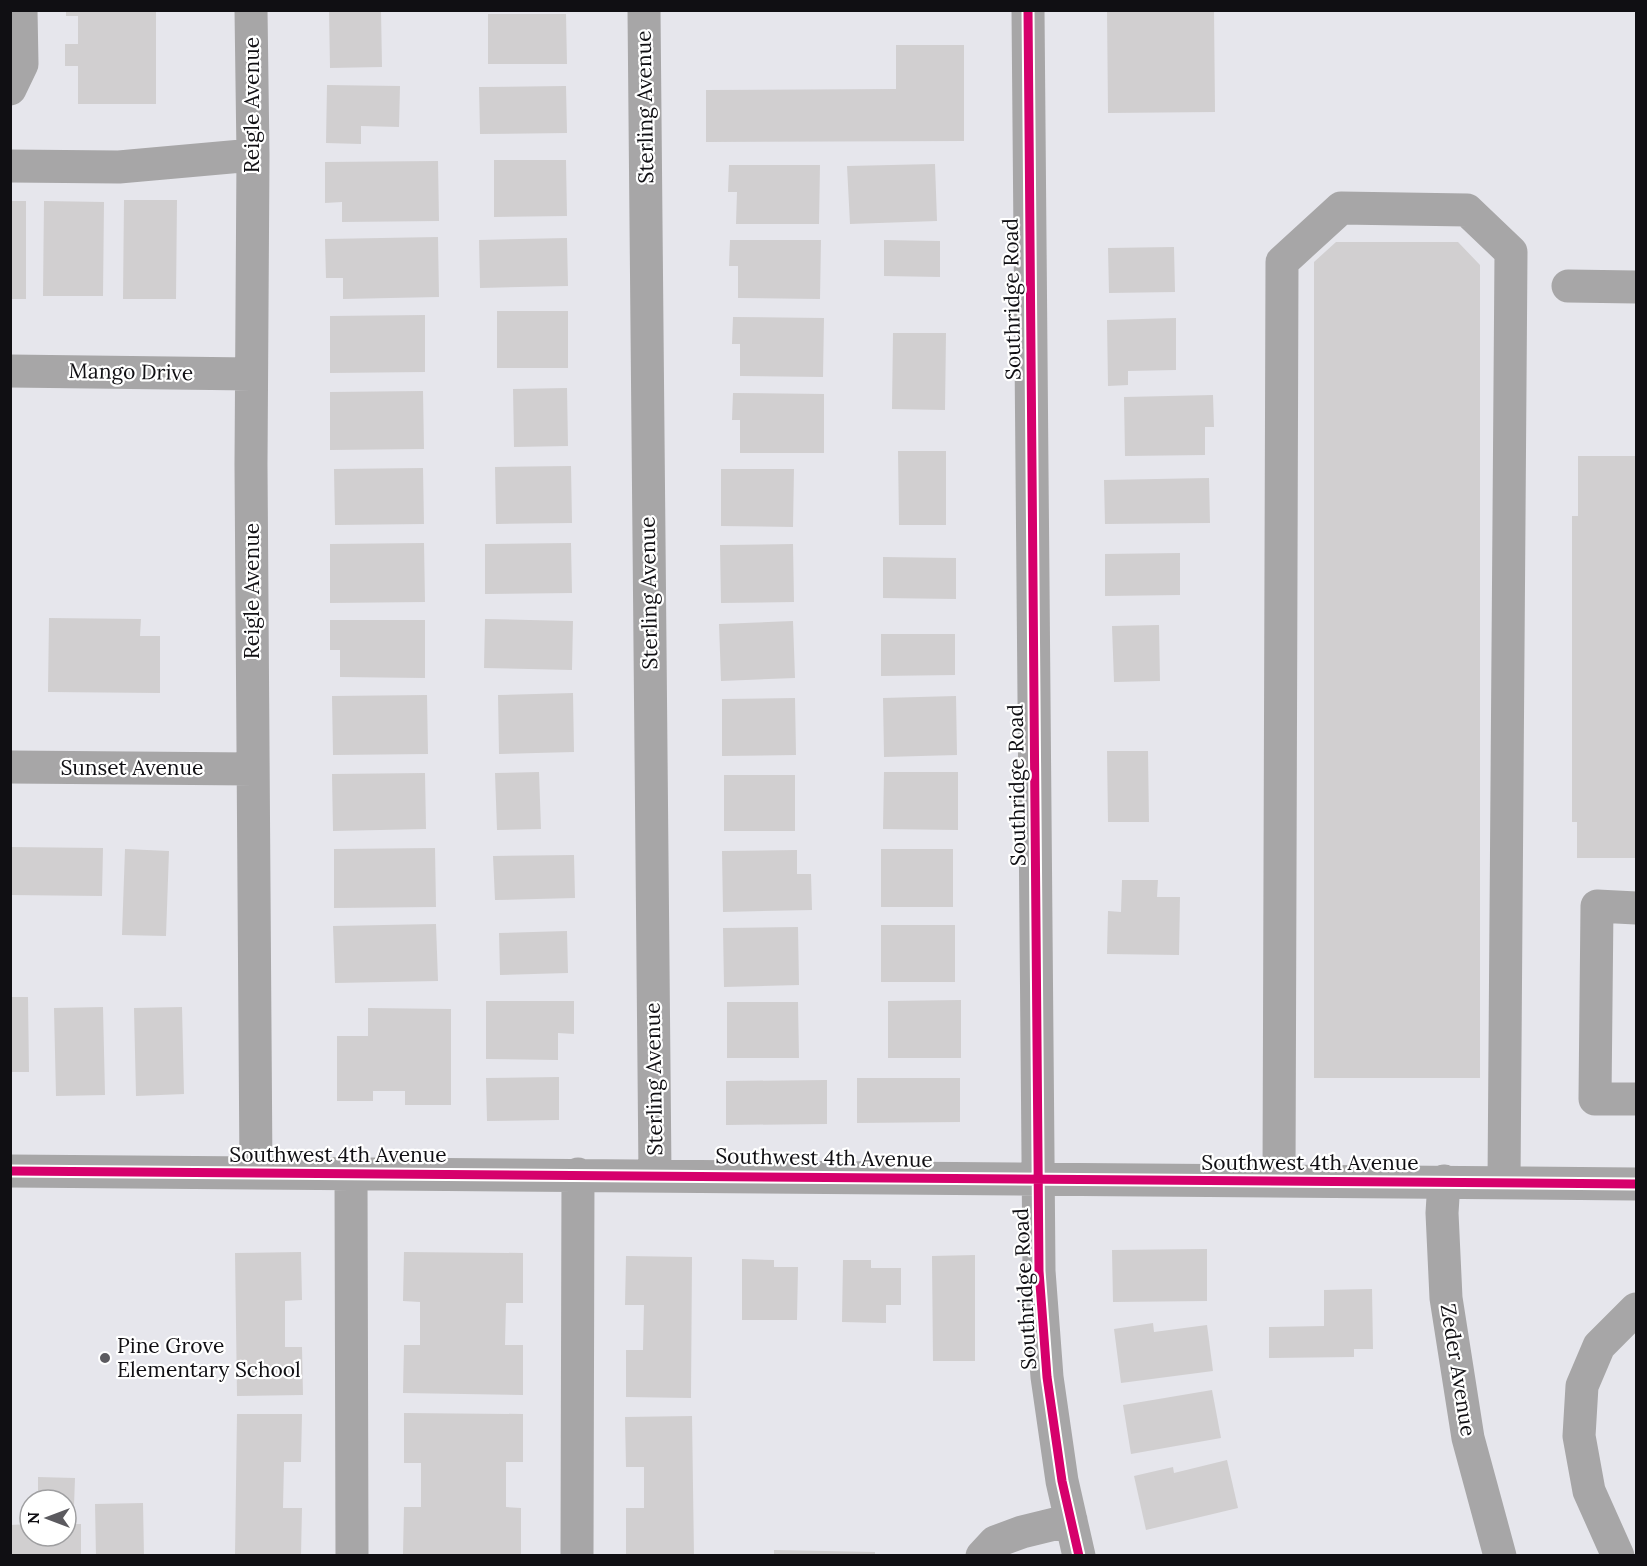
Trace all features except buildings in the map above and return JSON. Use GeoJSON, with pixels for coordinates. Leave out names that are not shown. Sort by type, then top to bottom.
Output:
{"type":"FeatureCollection","features":[{"type":"Feature","properties":{"kind":"street"},"geometry":{"type":"LineString","coordinates":[[10,89],[22,64],[21,10]]}},
{"type":"Feature","properties":{"kind":"street","name":"Reigle Avenue"},"geometry":{"type":"LineString","coordinates":[[251,10],[256,1172]]}},
{"type":"Feature","properties":{"kind":"street","name":"Sterling Avenue"},"geometry":{"type":"LineString","coordinates":[[644,10],[655,1175]]}},
{"type":"Feature","properties":{"kind":"street","name":"Southridge Road"},"geometry":{"type":"LineString","coordinates":[[1028,10],[1039,1271],[1047,1377],[1062,1482],[1079,1556]]}},
{"type":"Feature","properties":{"kind":"street"},"geometry":{"type":"LineString","coordinates":[[10,166],[118,167],[253,155]]}},
{"type":"Feature","properties":{"kind":"street"},"geometry":{"type":"LineString","coordinates":[[1279,1181],[1282,262],[1341,208],[1467,210],[1511,252],[1504,1183]]}},
{"type":"Feature","properties":{"kind":"street"},"geometry":{"type":"LineString","coordinates":[[1568,286],[1636,287]]}},
{"type":"Feature","properties":{"kind":"street","name":"Mango Drive"},"geometry":{"type":"LineString","coordinates":[[10,371],[251,374]]}},
{"type":"Feature","properties":{"kind":"street","name":"Sunset Avenue"},"geometry":{"type":"LineString","coordinates":[[10,767],[253,769]]}},
{"type":"Feature","properties":{"kind":"street"},"geometry":{"type":"LineString","coordinates":[[1636,908],[1597,906],[1595,1099],[1636,1100]]}},
{"type":"Feature","properties":{"kind":"street","name":"Southwest 4th Avenue"},"geometry":{"type":"LineString","coordinates":[[10,1171],[1636,1184]]}},
{"type":"Feature","properties":{"kind":"street"},"geometry":{"type":"LineString","coordinates":[[351,1173],[352,1556]]}},
{"type":"Feature","properties":{"kind":"street"},"geometry":{"type":"LineString","coordinates":[[577,1556],[578,1174]]}},
{"type":"Feature","properties":{"kind":"street","name":"Zeder Avenue"},"geometry":{"type":"LineString","coordinates":[[1444,1181],[1442,1213],[1446,1298],[1468,1438],[1500,1556]]}},
{"type":"Feature","properties":{"kind":"street"},"geometry":{"type":"LineString","coordinates":[[1618,1556],[1589,1491],[1580,1436],[1582,1386],[1599,1346],[1636,1309]]}},
{"type":"Feature","properties":{"kind":"street"},"geometry":{"type":"LineString","coordinates":[[982,1556],[995,1542],[1022,1532],[1071,1520]]}},
{"type":"Feature","properties":{"kind":"cycle path"},"geometry":{"type":"LineString","coordinates":[[1028,10],[1039,1271],[1047,1377],[1062,1481],[1079,1556]]}},
{"type":"Feature","properties":{"kind":"cycle path"},"geometry":{"type":"LineString","coordinates":[[10,1171],[1636,1184]]}},
{"type":"Feature","properties":{"kind":"place","name":"Pine Grove Elementary School"},"geometry":{"type":"Point","coordinates":[105,1358]}}]}
